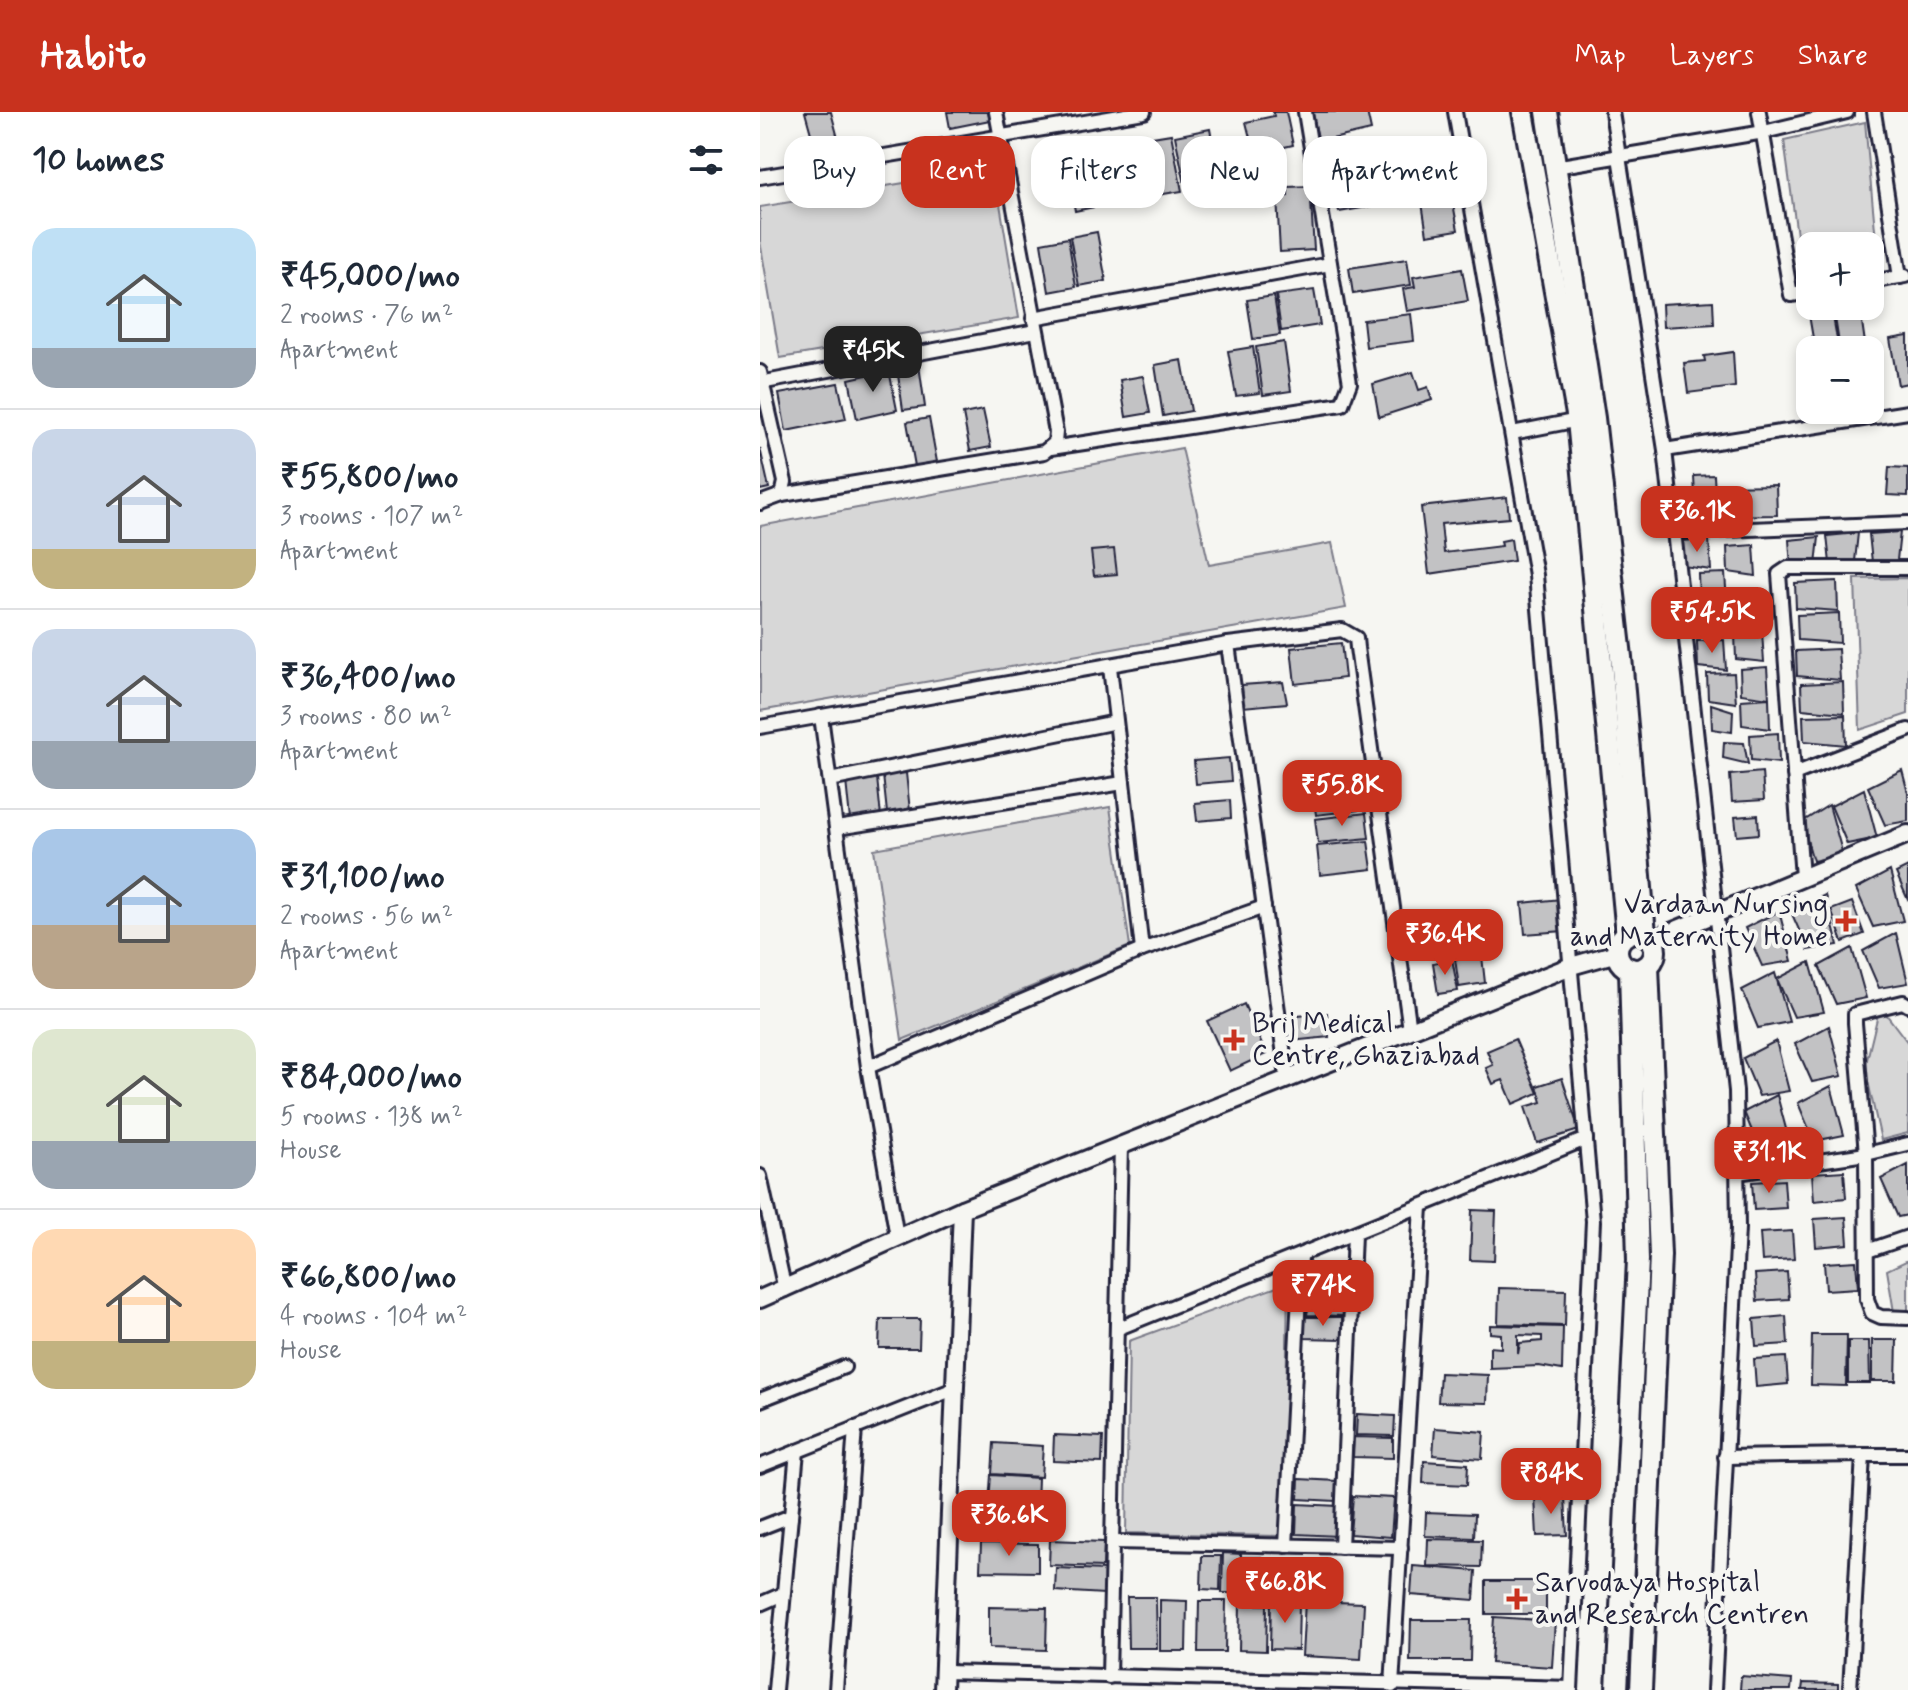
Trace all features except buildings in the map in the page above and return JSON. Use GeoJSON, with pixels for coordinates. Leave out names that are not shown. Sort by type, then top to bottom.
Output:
{"type":"FeatureCollection","features":[{"type":"Feature","properties":{"kind":"highway"},"geometry":{"type":"LineString","coordinates":[[1523,112],[1586,419]]}},
{"type":"Feature","properties":{"kind":"highway"},"geometry":{"type":"LineString","coordinates":[[1547,112],[1586,419],[1621,657],[1637,949],[1660,1255],[1641,1690]]}},
{"type":"Feature","properties":{"kind":"highway"},"geometry":{"type":"LineString","coordinates":[[1617,1690],[1638,1260],[1637,949]]}},
{"type":"Feature","properties":{"kind":"street"},"geometry":{"type":"LineString","coordinates":[[996,112],[1001,136]]}},
{"type":"Feature","properties":{"kind":"street"},"geometry":{"type":"LineString","coordinates":[[1012,136],[1144,112]]}},
{"type":"Feature","properties":{"kind":"street"},"geometry":{"type":"LineString","coordinates":[[760,503],[782,495],[1051,448],[1342,404],[1350,383],[1305,112]]}},
{"type":"Feature","properties":{"kind":"street"},"geometry":{"type":"LineString","coordinates":[[944,1672],[1571,1689],[1593,1221],[1536,575],[1455,112]]}},
{"type":"Feature","properties":{"kind":"street"},"geometry":{"type":"LineString","coordinates":[[1612,112],[1665,450],[1736,1091],[1738,1228],[1714,1690]]}},
{"type":"Feature","properties":{"kind":"street"},"geometry":{"type":"LineString","coordinates":[[1759,112],[1791,295],[1796,294]]}},
{"type":"Feature","properties":{"kind":"street"},"geometry":{"type":"LineString","coordinates":[[1555,167],[1764,132],[1847,112]]}},
{"type":"Feature","properties":{"kind":"street"},"geometry":{"type":"LineString","coordinates":[[1874,112],[1904,276],[1884,280]]}},
{"type":"Feature","properties":{"kind":"street"},"geometry":{"type":"LineString","coordinates":[[760,177],[901,154]]}},
{"type":"Feature","properties":{"kind":"street"},"geometry":{"type":"LineString","coordinates":[[1014,208],[1056,432],[1051,448]]}},
{"type":"Feature","properties":{"kind":"street"},"geometry":{"type":"LineString","coordinates":[[782,495],[785,482],[761,379],[1330,264]]}},
{"type":"Feature","properties":{"kind":"street"},"geometry":{"type":"LineString","coordinates":[[1665,450],[1908,412]]}},
{"type":"Feature","properties":{"kind":"street"},"geometry":{"type":"LineString","coordinates":[[1512,433],[1586,419]]}},
{"type":"Feature","properties":{"kind":"street"},"geometry":{"type":"LineString","coordinates":[[1673,532],[1908,523]]}},
{"type":"Feature","properties":{"kind":"street"},"geometry":{"type":"LineString","coordinates":[[1802,877],[1779,574],[1788,568],[1908,568]]}},
{"type":"Feature","properties":{"kind":"street"},"geometry":{"type":"LineString","coordinates":[[760,727],[1228,644],[1336,629],[1356,638],[1410,1030]]}},
{"type":"Feature","properties":{"kind":"street"},"geometry":{"type":"LineString","coordinates":[[1228,644],[1287,1077]]}},
{"type":"Feature","properties":{"kind":"street"},"geometry":{"type":"LineString","coordinates":[[1110,667],[1142,950]]}},
{"type":"Feature","properties":{"kind":"street"},"geometry":{"type":"LineString","coordinates":[[821,716],[868,1067],[897,1237]]}},
{"type":"Feature","properties":{"kind":"street"},"geometry":{"type":"LineString","coordinates":[[830,780],[1116,722]]}},
{"type":"Feature","properties":{"kind":"street"},"geometry":{"type":"LineString","coordinates":[[1794,774],[1908,730]]}},
{"type":"Feature","properties":{"kind":"street"},"geometry":{"type":"LineString","coordinates":[[837,828],[1123,783]]}},
{"type":"Feature","properties":{"kind":"street"},"geometry":{"type":"LineString","coordinates":[[760,1299],[962,1209],[1287,1077],[1571,966],[1637,949],[1718,911],[1908,834]]}},
{"type":"Feature","properties":{"kind":"street"},"geometry":{"type":"LineString","coordinates":[[868,1067],[1142,950],[1264,907]]}},
{"type":"Feature","properties":{"kind":"street"},"geometry":{"type":"LineString","coordinates":[[1908,1005],[1894,1003],[1855,1014],[1866,1154],[1867,1299],[1872,1313],[1881,1317],[1908,1318]]}},
{"type":"Feature","properties":{"kind":"street"},"geometry":{"type":"LineString","coordinates":[[1119,1328],[1586,1139]]}},
{"type":"Feature","properties":{"kind":"street"},"geometry":{"type":"LineString","coordinates":[[1737,1173],[1866,1154],[1908,1144]]}},
{"type":"Feature","properties":{"kind":"street"},"geometry":{"type":"LineString","coordinates":[[1109,1677],[1121,1145]]}},
{"type":"Feature","properties":{"kind":"street"},"geometry":{"type":"LineString","coordinates":[[760,1176],[785,1290]]}},
{"type":"Feature","properties":{"kind":"street"},"geometry":{"type":"LineString","coordinates":[[1392,1686],[1421,1207]]}},
{"type":"Feature","properties":{"kind":"street"},"geometry":{"type":"LineString","coordinates":[[943,1690],[962,1209]]}},
{"type":"Feature","properties":{"kind":"street"},"geometry":{"type":"LineString","coordinates":[[1341,1547],[1354,1234]]}},
{"type":"Feature","properties":{"kind":"street"},"geometry":{"type":"LineString","coordinates":[[1867,1251],[1908,1237]]}},
{"type":"Feature","properties":{"kind":"street"},"geometry":{"type":"LineString","coordinates":[[1286,1546],[1301,1256]]}},
{"type":"Feature","properties":{"kind":"street"},"geometry":{"type":"LineString","coordinates":[[760,1400],[844,1367]]}},
{"type":"Feature","properties":{"kind":"street"},"geometry":{"type":"LineString","coordinates":[[760,1466],[954,1389]]}},
{"type":"Feature","properties":{"kind":"street"},"geometry":{"type":"LineString","coordinates":[[836,1690],[855,1428]]}},
{"type":"Feature","properties":{"kind":"street"},"geometry":{"type":"LineString","coordinates":[[775,1690],[797,1451]]}},
{"type":"Feature","properties":{"kind":"street"},"geometry":{"type":"LineString","coordinates":[[1850,1690],[1863,1455]]}},
{"type":"Feature","properties":{"kind":"street"},"geometry":{"type":"LineString","coordinates":[[1725,1457],[1908,1455]]}},
{"type":"Feature","properties":{"kind":"street"},"geometry":{"type":"LineString","coordinates":[[760,1528],[791,1516]]}},
{"type":"Feature","properties":{"kind":"street"},"geometry":{"type":"LineString","coordinates":[[1114,1542],[1401,1548]]}},
{"type":"Feature","properties":{"kind":"street"},"geometry":{"type":"LineString","coordinates":[[760,1604],[783,1594]]}},
{"type":"Feature","properties":{"kind":"shaded area"},"geometry":{"type":"Polygon","coordinates":[[[1865,122],[1875,232],[1797,232],[1784,140],[1865,122]]]}},
{"type":"Feature","properties":{"kind":"shaded area"},"geometry":{"type":"Polygon","coordinates":[[[901,184],[901,208],[1001,208],[1019,318],[780,358],[760,241],[760,207],[784,203],[784,208],[885,208],[885,186],[901,184]]]}},
{"type":"Feature","properties":{"kind":"shaded area"},"geometry":{"type":"Polygon","coordinates":[[[1182,448],[1209,565],[1332,543],[1346,608],[760,711],[760,526],[1182,448]]]}},
{"type":"Feature","properties":{"kind":"shaded area"},"geometry":{"type":"Polygon","coordinates":[[[1908,578],[1908,714],[1860,730],[1855,579],[1908,578]]]}},
{"type":"Feature","properties":{"kind":"shaded area"},"geometry":{"type":"Polygon","coordinates":[[[1110,807],[1130,946],[902,1040],[874,849],[1110,807]]]}},
{"type":"Feature","properties":{"kind":"shaded area"},"geometry":{"type":"Polygon","coordinates":[[[1880,1006],[1908,1043],[1908,1133],[1881,1140],[1865,1068],[1880,1006]]]}},
{"type":"Feature","properties":{"kind":"shaded area"},"geometry":{"type":"Polygon","coordinates":[[[1908,1260],[1908,1318],[1895,1318],[1887,1270],[1908,1260]]]}},
{"type":"Feature","properties":{"kind":"shaded area"},"geometry":{"type":"Polygon","coordinates":[[[1288,1283],[1284,1536],[1126,1533],[1129,1341],[1288,1283]]]}},
{"type":"Feature","properties":{"kind":"place","name":"Vardaan Nursing and Maternity Home"},"geometry":{"type":"Point","coordinates":[1846,921]}},
{"type":"Feature","properties":{"kind":"place","name":"Brij Medical Centre, Ghaziabad"},"geometry":{"type":"Point","coordinates":[1234,1040]}},
{"type":"Feature","properties":{"kind":"place","name":"Sarvodaya Hospital and Research Centren"},"geometry":{"type":"Point","coordinates":[1517,1599]}}]}
